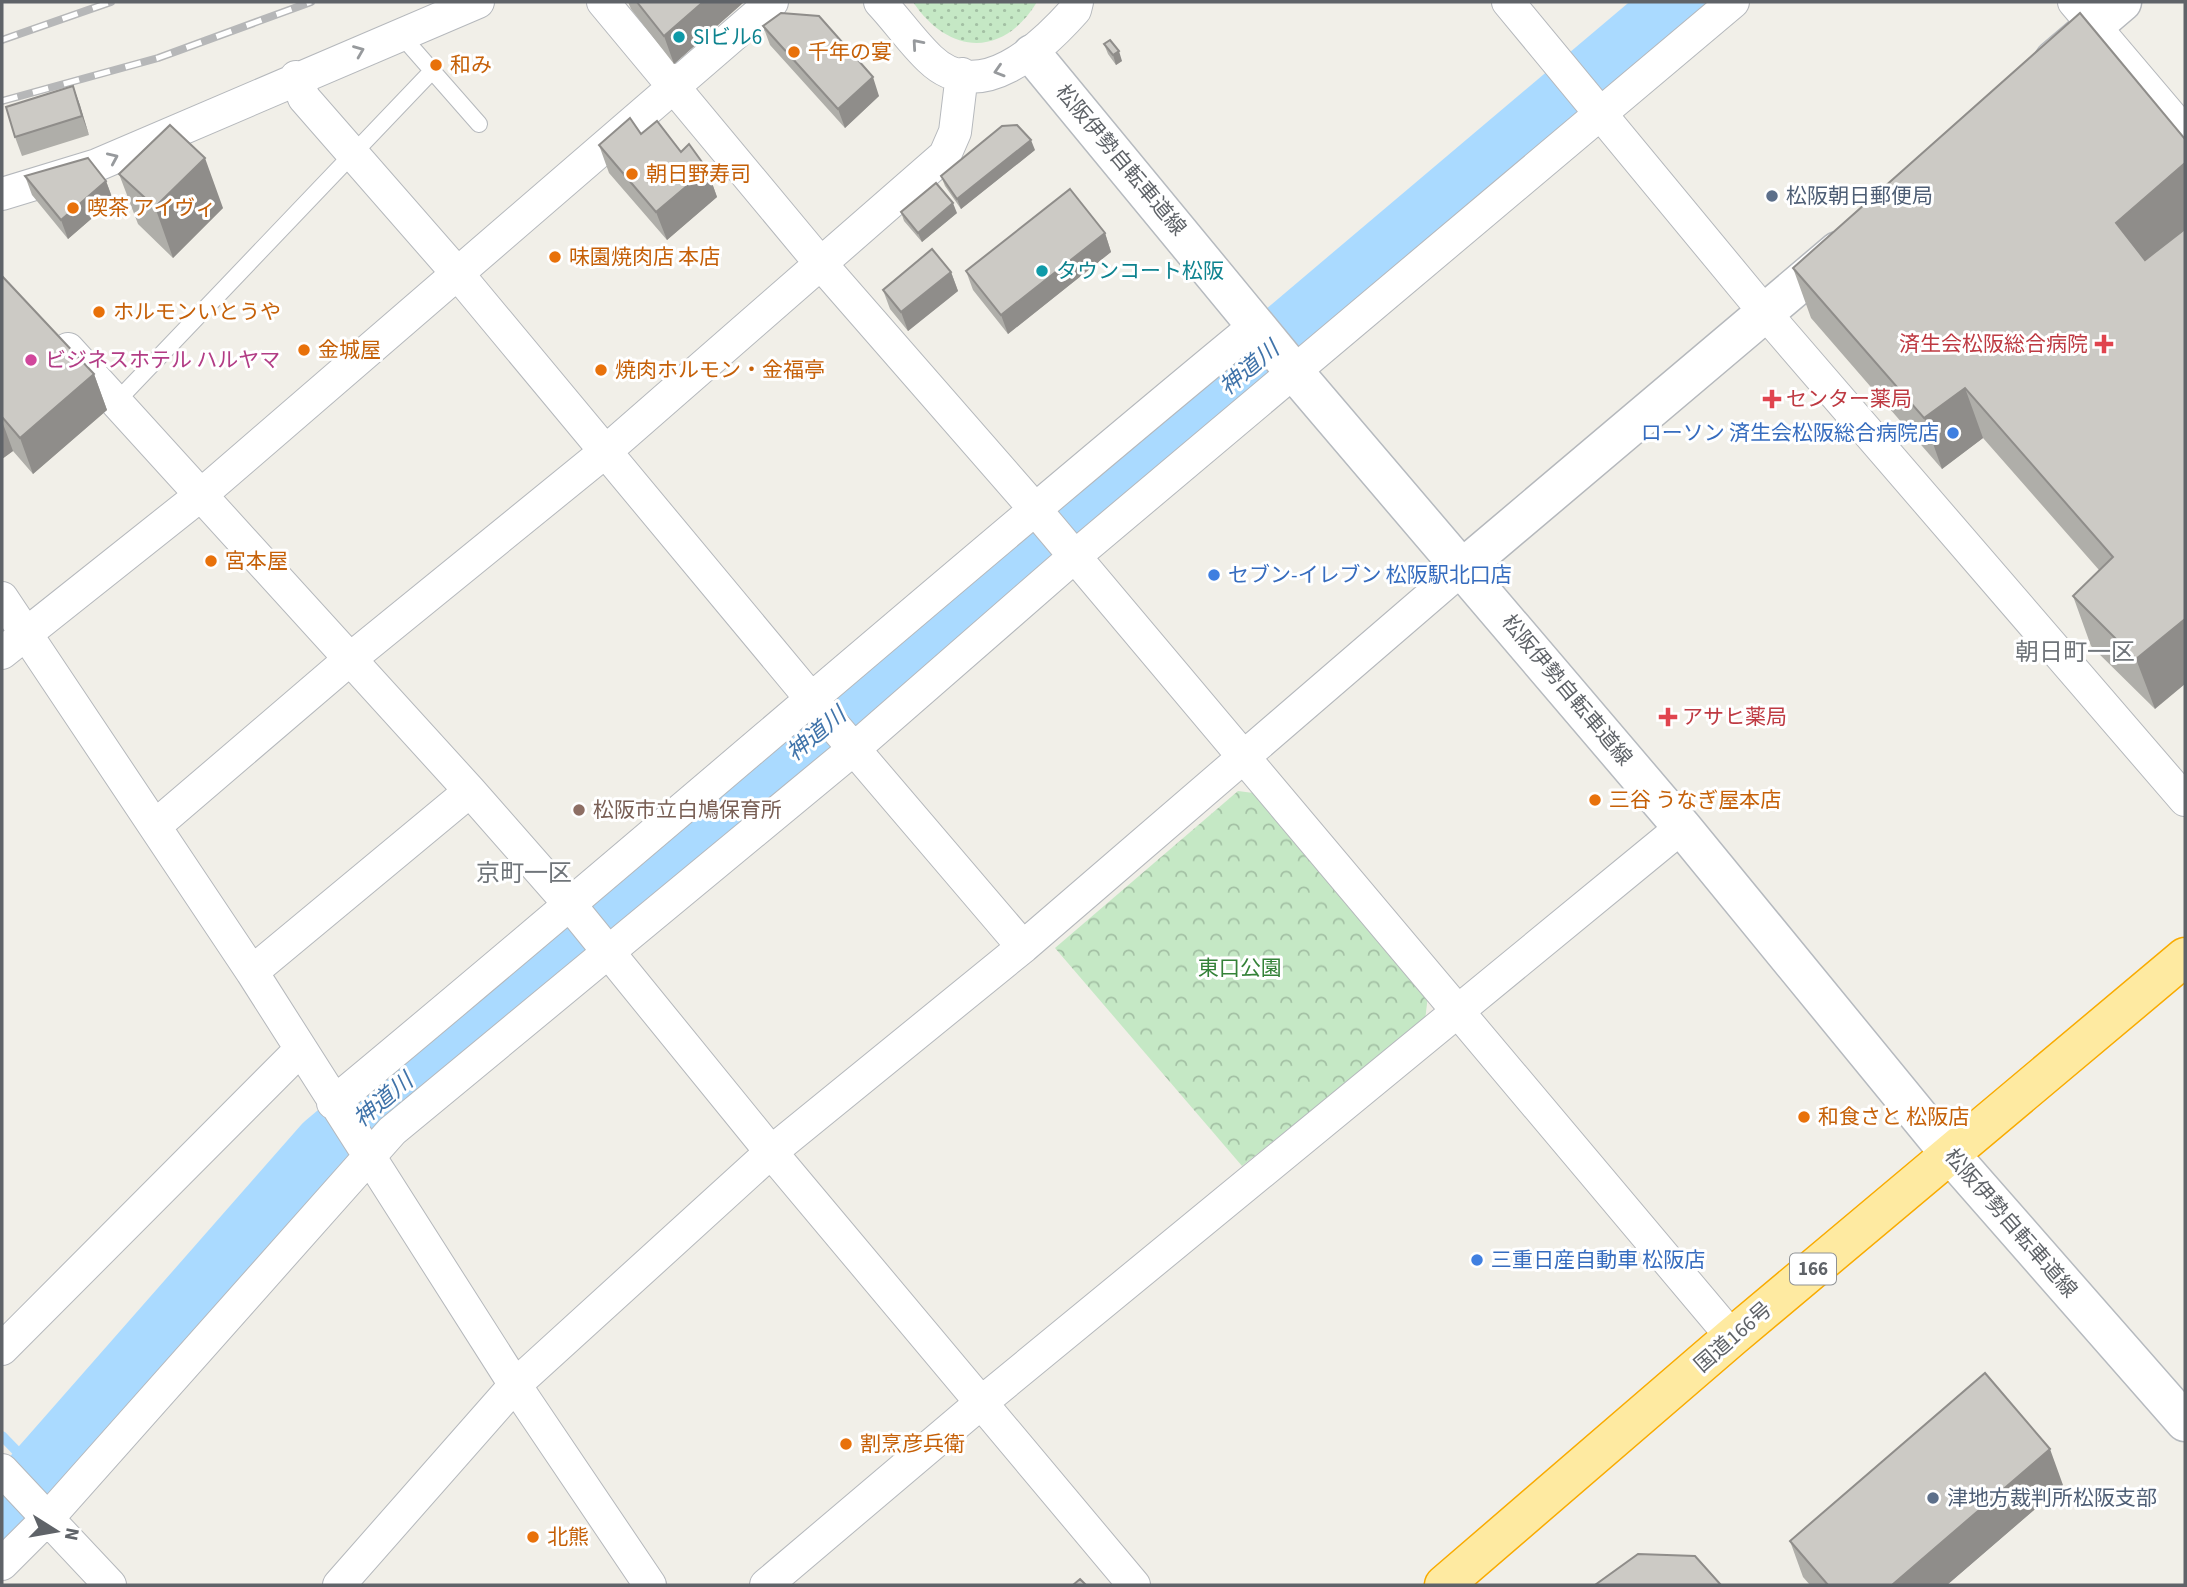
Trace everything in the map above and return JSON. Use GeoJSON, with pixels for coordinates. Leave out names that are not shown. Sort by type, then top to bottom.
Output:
{"type":"FeatureCollection","features":[{"type":"Feature","properties":{"kind":"highway","name":"国道166号"},"geometry":{"type":"LineString","coordinates":[[1444,1585],[1949,1153],[2185,957]]}},
{"type":"Feature","properties":{"kind":"main road"},"geometry":{"type":"LineString","coordinates":[[2032,79],[2097,10]]}},
{"type":"Feature","properties":{"kind":"main road","name":"松阪伊勢自転車道線"},"geometry":{"type":"LineString","coordinates":[[1032,54],[1295,373],[1682,827],[1949,1153],[2185,1422]]}},
{"type":"Feature","properties":{"kind":"main road"},"geometry":{"type":"LineString","coordinates":[[1463,568],[1869,224]]}},
{"type":"Feature","properties":{"kind":"street"},"geometry":{"type":"LineString","coordinates":[[2,194],[97,165],[296,77],[478,2]]}},
{"type":"Feature","properties":{"kind":"street"},"geometry":{"type":"LineString","coordinates":[[603,2],[821,264],[1034,508],[1732,1337]]}},
{"type":"Feature","properties":{"kind":"street"},"geometry":{"type":"LineString","coordinates":[[14,644],[202,494],[772,2]]}},
{"type":"Feature","properties":{"kind":"street"},"geometry":{"type":"LineString","coordinates":[[880,2],[931,60],[962,74],[987,75],[1009,69],[1032,54],[1075,10],[1077,2]]}},
{"type":"Feature","properties":{"kind":"street"},"geometry":{"type":"LineString","coordinates":[[1508,2],[1766,314],[2185,800]]}},
{"type":"Feature","properties":{"kind":"street"},"geometry":{"type":"LineString","coordinates":[[2,1564],[48,1516],[367,1154],[607,951],[855,748],[1074,557],[1295,373],[1597,109],[1733,2]]}},
{"type":"Feature","properties":{"kind":"street"},"geometry":{"type":"LineString","coordinates":[[2097,10],[2185,133]]}},
{"type":"Feature","properties":{"kind":"street"},"geometry":{"type":"LineString","coordinates":[[155,826],[349,660],[606,451],[945,155],[956,132],[962,74]]}},
{"type":"Feature","properties":{"kind":"street"},"geometry":{"type":"LineString","coordinates":[[296,77],[304,98],[457,272],[813,701],[1023,947]]}},
{"type":"Feature","properties":{"kind":"street"},"geometry":{"type":"LineString","coordinates":[[334,1105],[572,908],[1034,508],[1257,324]]}},
{"type":"Feature","properties":{"kind":"street"},"geometry":{"type":"LineString","coordinates":[[46,325],[470,791],[572,908],[771,1152],[1134,1585]]}},
{"type":"Feature","properties":{"kind":"street"},"geometry":{"type":"LineString","coordinates":[[340,1585],[515,1385],[771,1152],[1023,947],[1463,568]]}},
{"type":"Feature","properties":{"kind":"street"},"geometry":{"type":"LineString","coordinates":[[2,598],[14,644],[155,826],[252,972],[334,1105],[515,1385],[650,1585]]}},
{"type":"Feature","properties":{"kind":"street"},"geometry":{"type":"LineString","coordinates":[[252,972],[470,791]]}},
{"type":"Feature","properties":{"kind":"street"},"geometry":{"type":"LineString","coordinates":[[766,1585],[982,1402],[1682,827]]}},
{"type":"Feature","properties":{"kind":"street"},"geometry":{"type":"LineString","coordinates":[[2,1349],[300,1049]]}},
{"type":"Feature","properties":{"kind":"street"},"geometry":{"type":"LineString","coordinates":[[3,1471],[110,1585]]}},
{"type":"Feature","properties":{"kind":"lane"},"geometry":{"type":"LineString","coordinates":[[400,34],[479,124]]}},
{"type":"Feature","properties":{"kind":"lane"},"geometry":{"type":"LineString","coordinates":[[116,402],[432,71]]}},
{"type":"Feature","properties":{"kind":"green space"},"geometry":{"type":"Polygon","coordinates":[[[913,2],[1037,2],[1008,33],[992,41],[975,43],[958,40],[942,32],[913,2]]]}},
{"type":"Feature","properties":{"kind":"green space","name":"東口公園"},"geometry":{"type":"Polygon","coordinates":[[[1238,791],[1261,794],[1428,995],[1425,1021],[1242,1166],[1055,948],[1238,791]]]}},
{"type":"Feature","properties":{"kind":"building"},"geometry":{"type":"Polygon","coordinates":[[[637,2],[703,2],[664,36],[637,2]]]}},
{"type":"Feature","properties":{"kind":"building"},"geometry":{"type":"Polygon","coordinates":[[[781,13],[819,16],[873,77],[838,109],[763,26],[781,13]]]}},
{"type":"Feature","properties":{"kind":"building"},"geometry":{"type":"Polygon","coordinates":[[[2080,13],[2185,139],[2185,163],[2116,223],[2145,260],[2185,229],[2185,619],[2136,659],[2073,596],[2113,557],[1965,388],[1924,418],[1793,268],[2080,13]]]}},
{"type":"Feature","properties":{"kind":"building"},"geometry":{"type":"Polygon","coordinates":[[[1110,40],[1119,51],[1113,55],[1104,44],[1110,40]]]}},
{"type":"Feature","properties":{"kind":"building"},"geometry":{"type":"Polygon","coordinates":[[[73,86],[82,116],[15,137],[6,107],[73,86]]]}},
{"type":"Feature","properties":{"kind":"building"},"geometry":{"type":"Polygon","coordinates":[[[630,118],[641,134],[657,121],[681,152],[689,144],[707,169],[656,212],[599,145],[630,118]]]}},
{"type":"Feature","properties":{"kind":"building"},"geometry":{"type":"Polygon","coordinates":[[[170,125],[205,158],[155,207],[119,174],[170,125]]]}},
{"type":"Feature","properties":{"kind":"building"},"geometry":{"type":"Polygon","coordinates":[[[1017,125],[1031,140],[957,199],[941,176],[1002,126],[1017,125]]]}},
{"type":"Feature","properties":{"kind":"building"},"geometry":{"type":"Polygon","coordinates":[[[88,158],[106,181],[61,220],[25,176],[88,158]]]}},
{"type":"Feature","properties":{"kind":"building"},"geometry":{"type":"Polygon","coordinates":[[[936,183],[953,203],[918,233],[901,212],[936,183]]]}},
{"type":"Feature","properties":{"kind":"building","name":"タウンコート松阪"},"geometry":{"type":"Polygon","coordinates":[[[1070,189],[1105,233],[1001,315],[966,271],[1070,189]]]}},
{"type":"Feature","properties":{"kind":"building"},"geometry":{"type":"Polygon","coordinates":[[[932,249],[951,272],[901,312],[883,290],[932,249]]]}},
{"type":"Feature","properties":{"kind":"building","name":"ビジネスホテル ハルヤマ"},"geometry":{"type":"Polygon","coordinates":[[[2,276],[94,374],[20,438],[2,417],[2,276]]]}},
{"type":"Feature","properties":{"kind":"building"},"geometry":{"type":"Polygon","coordinates":[[[1985,1373],[2050,1449],[1892,1585],[1828,1585],[1790,1541],[1985,1373]]]}},
{"type":"Feature","properties":{"kind":"building"},"geometry":{"type":"Polygon","coordinates":[[[1638,1554],[1695,1556],[1721,1585],[1595,1585],[1638,1554]]]}},
{"type":"Feature","properties":{"kind":"building"},"geometry":{"type":"Polygon","coordinates":[[[1080,1579],[1086,1585],[1073,1585],[1080,1579]]]}},
{"type":"Feature","properties":{"kind":"waterway","name":"神道川"},"geometry":{"type":"LineString","coordinates":[[2,1517],[327,1147],[1682,2]]}},
{"type":"Feature","properties":{"kind":"waterway"},"geometry":{"type":"LineString","coordinates":[[2,1436],[39,1474]]}},
{"type":"Feature","properties":{"kind":"railway"},"geometry":{"type":"LineString","coordinates":[[2,40],[111,2]]}},
{"type":"Feature","properties":{"kind":"railway"},"geometry":{"type":"LineString","coordinates":[[2,101],[158,58],[311,2]]}},
{"type":"Feature","properties":{"kind":"place","name":"SIビル6"},"geometry":{"type":"Point","coordinates":[679,37]}},
{"type":"Feature","properties":{"kind":"place","name":"千年の宴"},"geometry":{"type":"Point","coordinates":[794,52]}},
{"type":"Feature","properties":{"kind":"place","name":"和み"},"geometry":{"type":"Point","coordinates":[436,65]}},
{"type":"Feature","properties":{"kind":"place","name":"朝日野寿司"},"geometry":{"type":"Point","coordinates":[632,174]}},
{"type":"Feature","properties":{"kind":"place","name":"松阪朝日郵便局"},"geometry":{"type":"Point","coordinates":[1772,196]}},
{"type":"Feature","properties":{"kind":"place","name":"喫茶 アイヴィ"},"geometry":{"type":"Point","coordinates":[73,208]}},
{"type":"Feature","properties":{"kind":"place","name":"味園焼肉店 本店"},"geometry":{"type":"Point","coordinates":[555,257]}},
{"type":"Feature","properties":{"kind":"place","name":"タウンコート松阪"},"geometry":{"type":"Point","coordinates":[1042,271]}},
{"type":"Feature","properties":{"kind":"place","name":"ホルモンいとうや"},"geometry":{"type":"Point","coordinates":[99,312]}},
{"type":"Feature","properties":{"kind":"place","name":"済生会松阪総合病院"},"geometry":{"type":"Point","coordinates":[2104,344]}},
{"type":"Feature","properties":{"kind":"place","name":"金城屋"},"geometry":{"type":"Point","coordinates":[304,350]}},
{"type":"Feature","properties":{"kind":"place","name":"ビジネスホテル ハルヤマ"},"geometry":{"type":"Point","coordinates":[31,360]}},
{"type":"Feature","properties":{"kind":"place","name":"焼肉ホルモン・金福亭"},"geometry":{"type":"Point","coordinates":[601,370]}},
{"type":"Feature","properties":{"kind":"place","name":"センター薬局"},"geometry":{"type":"Point","coordinates":[1772,399]}},
{"type":"Feature","properties":{"kind":"place","name":"ローソン 済生会松阪総合病院店"},"geometry":{"type":"Point","coordinates":[1953,433]}},
{"type":"Feature","properties":{"kind":"place","name":"宮本屋"},"geometry":{"type":"Point","coordinates":[211,561]}},
{"type":"Feature","properties":{"kind":"place","name":"セブン-イレブン 松阪駅北口店"},"geometry":{"type":"Point","coordinates":[1214,575]}},
{"type":"Feature","properties":{"kind":"place","name":"アサヒ薬局"},"geometry":{"type":"Point","coordinates":[1668,717]}},
{"type":"Feature","properties":{"kind":"place","name":"三谷 うなぎ屋本店"},"geometry":{"type":"Point","coordinates":[1595,800]}},
{"type":"Feature","properties":{"kind":"place","name":"松阪市立白鳩保育所"},"geometry":{"type":"Point","coordinates":[579,810]}},
{"type":"Feature","properties":{"kind":"place","name":"和食さと 松阪店"},"geometry":{"type":"Point","coordinates":[1804,1117]}},
{"type":"Feature","properties":{"kind":"place","name":"三重日産自動車 松阪店"},"geometry":{"type":"Point","coordinates":[1477,1260]}},
{"type":"Feature","properties":{"kind":"place","name":"割烹彦兵衛"},"geometry":{"type":"Point","coordinates":[846,1444]}},
{"type":"Feature","properties":{"kind":"place","name":"津地方裁判所松阪支部"},"geometry":{"type":"Point","coordinates":[1933,1498]}},
{"type":"Feature","properties":{"kind":"place","name":"北熊"},"geometry":{"type":"Point","coordinates":[533,1537]}},
{"type":"Feature","properties":{"kind":"district","name":"朝日町一区"},"geometry":{"type":"Point","coordinates":[2075,652]}},
{"type":"Feature","properties":{"kind":"district","name":"京町一区"},"geometry":{"type":"Point","coordinates":[524,873]}}]}
